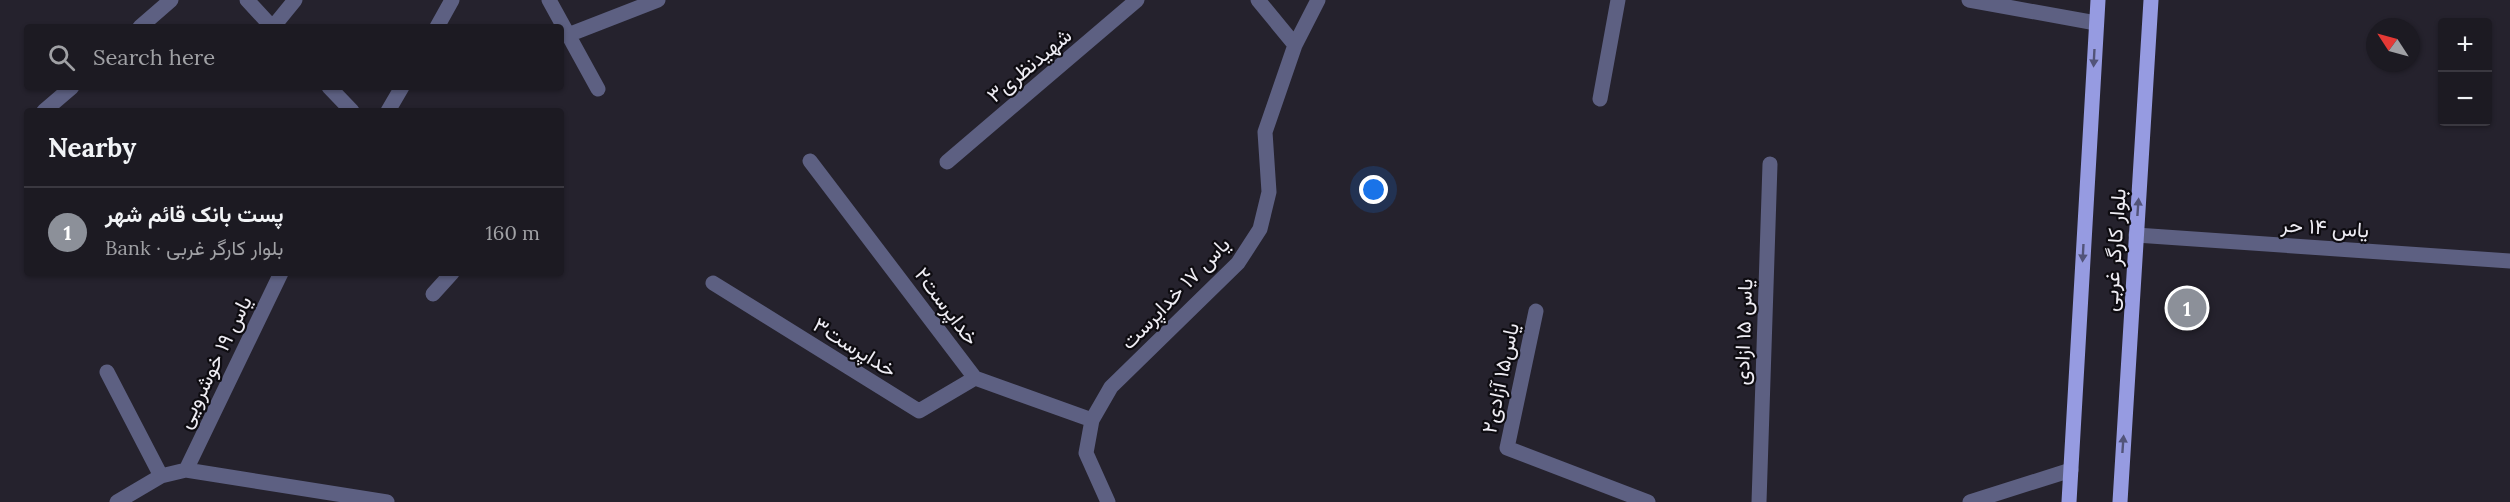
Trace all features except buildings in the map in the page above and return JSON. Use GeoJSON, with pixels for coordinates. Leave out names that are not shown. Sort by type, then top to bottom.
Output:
{"type":"FeatureCollection","features":[{"type":"Feature","properties":{"kind":"main road","name":"بلوار کارگر غربی"},"geometry":{"type":"LineString","coordinates":[[2069,502],[2097,0]]}},
{"type":"Feature","properties":{"kind":"main road","name":"بلوار کارگر غربی"},"geometry":{"type":"LineString","coordinates":[[2120,502],[2151,0]]}},
{"type":"Feature","properties":{"kind":"street"},"geometry":{"type":"LineString","coordinates":[[143,24],[171,0]]}},
{"type":"Feature","properties":{"kind":"street"},"geometry":{"type":"LineString","coordinates":[[247,0],[269,24]]}},
{"type":"Feature","properties":{"kind":"street"},"geometry":{"type":"LineString","coordinates":[[275,24],[295,0]]}},
{"type":"Feature","properties":{"kind":"street"},"geometry":{"type":"LineString","coordinates":[[439,24],[452,0]]}},
{"type":"Feature","properties":{"kind":"street"},"geometry":{"type":"LineString","coordinates":[[549,0],[562,24]]}},
{"type":"Feature","properties":{"kind":"street"},"geometry":{"type":"LineString","coordinates":[[568,35],[658,0]]}},
{"type":"Feature","properties":{"kind":"street","name":"شهیدنظری۳"},"geometry":{"type":"LineString","coordinates":[[947,162],[1137,0]]}},
{"type":"Feature","properties":{"kind":"street"},"geometry":{"type":"LineString","coordinates":[[1258,0],[1295,45]]}},
{"type":"Feature","properties":{"kind":"street","name":"یاس ۱۷ خداپرست"},"geometry":{"type":"LineString","coordinates":[[1108,502],[1086,453],[1092,420],[1111,387],[1238,263],[1260,229],[1269,192],[1265,132],[1295,45],[1318,0]]}},
{"type":"Feature","properties":{"kind":"street"},"geometry":{"type":"LineString","coordinates":[[1600,99],[1618,0]]}},
{"type":"Feature","properties":{"kind":"street"},"geometry":{"type":"LineString","coordinates":[[1969,0],[2096,23]]}},
{"type":"Feature","properties":{"kind":"street"},"geometry":{"type":"LineString","coordinates":[[564,28],[598,89]]}},
{"type":"Feature","properties":{"kind":"street"},"geometry":{"type":"LineString","coordinates":[[48,108],[68,90]]}},
{"type":"Feature","properties":{"kind":"street"},"geometry":{"type":"LineString","coordinates":[[332,90],[349,108]]}},
{"type":"Feature","properties":{"kind":"street"},"geometry":{"type":"LineString","coordinates":[[390,108],[400,90]]}},
{"type":"Feature","properties":{"kind":"street","name":"خداپرست۲"},"geometry":{"type":"LineString","coordinates":[[810,161],[975,378],[1092,420]]}},
{"type":"Feature","properties":{"kind":"street","name":"یاس ۱۵ ازادی"},"geometry":{"type":"LineString","coordinates":[[1759,502],[1770,164]]}},
{"type":"Feature","properties":{"kind":"street","name":"یاس ۱۴ حر"},"geometry":{"type":"LineString","coordinates":[[2136,235],[2510,261]]}},
{"type":"Feature","properties":{"kind":"street","name":"یاس ۱۹ خوشرویی"},"geometry":{"type":"LineString","coordinates":[[186,470],[280,276]]}},
{"type":"Feature","properties":{"kind":"street"},"geometry":{"type":"LineString","coordinates":[[433,294],[449,276]]}},
{"type":"Feature","properties":{"kind":"street","name":"خداپرست۳"},"geometry":{"type":"LineString","coordinates":[[713,283],[919,411],[975,378]]}},
{"type":"Feature","properties":{"kind":"street","name":"یاس۱۵ آزادی۲"},"geometry":{"type":"LineString","coordinates":[[1536,310],[1507,448],[1648,502]]}},
{"type":"Feature","properties":{"kind":"street"},"geometry":{"type":"LineString","coordinates":[[107,372],[161,476]]}},
{"type":"Feature","properties":{"kind":"street"},"geometry":{"type":"LineString","coordinates":[[117,502],[161,476],[186,470],[387,502]]}},
{"type":"Feature","properties":{"kind":"street"},"geometry":{"type":"LineString","coordinates":[[1970,502],[2071,470]]}},
{"type":"Feature","properties":{"kind":"place","name":"پست بانک قائم شهر"},"geometry":{"type":"Point","coordinates":[2187,308]}}]}
